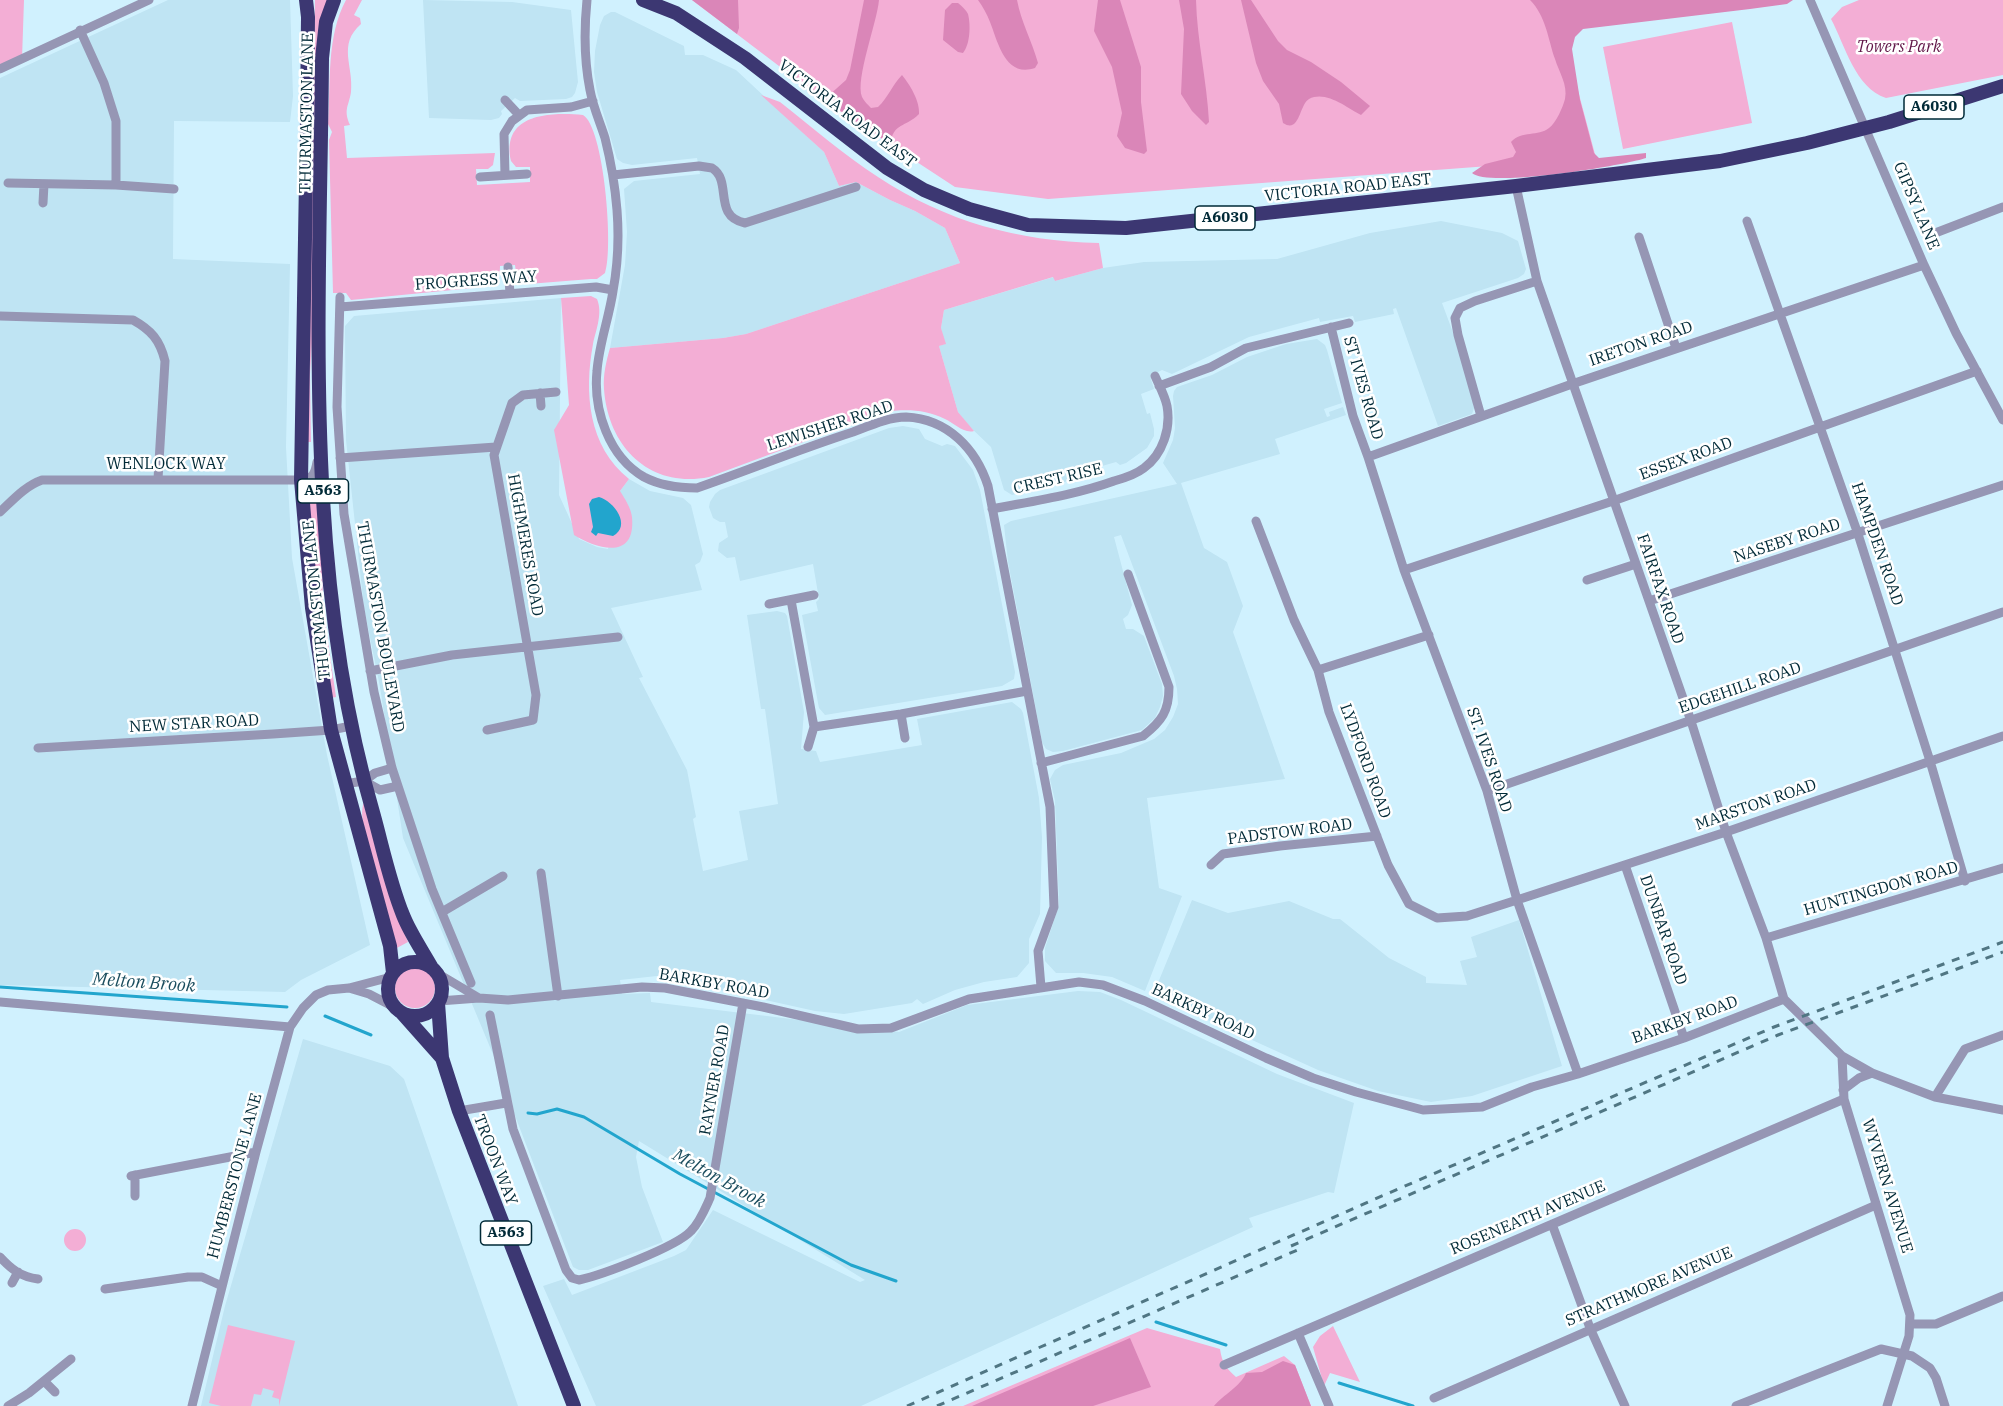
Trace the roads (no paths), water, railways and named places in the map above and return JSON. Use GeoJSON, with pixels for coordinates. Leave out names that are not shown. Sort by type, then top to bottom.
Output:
{"type":"FeatureCollection","features":[{"type":"Feature","properties":{"kind":"highway","name":"THURMASTON LANE"},"geometry":{"type":"LineString","coordinates":[[306,0],[308,107],[301,480],[312,608],[331,730],[390,946],[392,975]]}},
{"type":"Feature","properties":{"kind":"highway","name":"THURMASTON LANE"},"geometry":{"type":"LineString","coordinates":[[334,0],[326,22],[322,57],[320,448],[331,601],[344,696],[364,781],[403,915],[434,970]]}},
{"type":"Feature","properties":{"kind":"highway","name":"VICTORIA ROAD EAST"},"geometry":{"type":"LineString","coordinates":[[643,0],[676,13],[745,58],[887,168],[915,185],[969,209],[1028,225],[1126,228],[1516,186],[1720,161],[1865,128],[2003,86]]}},
{"type":"Feature","properties":{"kind":"highway"},"geometry":{"type":"LineString","coordinates":[[407,963],[424,963],[434,970],[442,985],[438,1002],[426,1014],[410,1015],[399,1010],[388,993],[392,975],[407,963]]}},
{"type":"Feature","properties":{"kind":"highway","name":"TROON WAY"},"geometry":{"type":"LineString","coordinates":[[438,1002],[442,1058],[459,1111],[574,1406]]}},
{"type":"Feature","properties":{"kind":"highway","name":"TROON WAY"},"geometry":{"type":"LineString","coordinates":[[399,1010],[442,1058]]}},
{"type":"Feature","properties":{"kind":"street"},"geometry":{"type":"LineString","coordinates":[[0,69],[149,0]]}},
{"type":"Feature","properties":{"kind":"street","name":"LEWISHER ROAD"},"geometry":{"type":"LineString","coordinates":[[587,0],[586,66],[613,175],[617,213],[618,248],[614,290],[596,372],[603,426],[620,457],[645,478],[677,488],[697,488],[814,444],[904,417],[941,426],[952,432],[969,448],[983,472],[992,509],[1050,807],[1054,907],[1038,951],[1041,987]]}},
{"type":"Feature","properties":{"kind":"street","name":"GIPSY LANE"},"geometry":{"type":"LineString","coordinates":[[1810,0],[1924,265],[1956,333],[2003,420]]}},
{"type":"Feature","properties":{"kind":"street"},"geometry":{"type":"LineString","coordinates":[[80,30],[104,83],[116,121],[116,185]]}},
{"type":"Feature","properties":{"kind":"street"},"geometry":{"type":"LineString","coordinates":[[505,100],[519,115]]}},
{"type":"Feature","properties":{"kind":"street"},"geometry":{"type":"LineString","coordinates":[[506,175],[504,134],[507,127],[519,115],[536,108],[571,106],[593,101]]}},
{"type":"Feature","properties":{"kind":"street"},"geometry":{"type":"LineString","coordinates":[[613,175],[699,166],[712,168],[720,177],[725,206],[730,216],[745,223],[856,187]]}},
{"type":"Feature","properties":{"kind":"street"},"geometry":{"type":"LineString","coordinates":[[480,177],[527,174]]}},
{"type":"Feature","properties":{"kind":"street"},"geometry":{"type":"LineString","coordinates":[[8,183],[116,185],[174,189]]}},
{"type":"Feature","properties":{"kind":"street"},"geometry":{"type":"LineString","coordinates":[[43,203],[44,184]]}},
{"type":"Feature","properties":{"kind":"street","name":"FAIRFAX ROAD"},"geometry":{"type":"LineString","coordinates":[[1516,186],[1537,281],[1691,721],[1726,832],[1766,938],[1784,999]]}},
{"type":"Feature","properties":{"kind":"street"},"geometry":{"type":"LineString","coordinates":[[1930,235],[2003,207]]}},
{"type":"Feature","properties":{"kind":"street","name":"HAMPDEN ROAD"},"geometry":{"type":"LineString","coordinates":[[1747,221],[1821,426],[1896,649],[1965,881]]}},
{"type":"Feature","properties":{"kind":"street"},"geometry":{"type":"LineString","coordinates":[[1639,237],[1676,348]]}},
{"type":"Feature","properties":{"kind":"street","name":"IRETON ROAD"},"geometry":{"type":"LineString","coordinates":[[1368,457],[1676,348],[1924,265]]}},
{"type":"Feature","properties":{"kind":"street"},"geometry":{"type":"LineString","coordinates":[[508,267],[510,293]]}},
{"type":"Feature","properties":{"kind":"street"},"geometry":{"type":"LineString","coordinates":[[1481,416],[1455,318],[1460,308],[1475,301],[1537,281]]}},
{"type":"Feature","properties":{"kind":"street","name":"PROGRESS WAY"},"geometry":{"type":"LineString","coordinates":[[340,302],[596,287],[614,290]]}},
{"type":"Feature","properties":{"kind":"street","name":"THURMASTON BOULEVARD"},"geometry":{"type":"LineString","coordinates":[[340,302],[338,407],[344,514],[370,671],[392,768],[432,889],[471,983]]}},
{"type":"Feature","properties":{"kind":"street"},"geometry":{"type":"LineString","coordinates":[[0,316],[132,320],[144,326],[154,335],[162,347],[165,361],[159,479]]}},
{"type":"Feature","properties":{"kind":"street"},"geometry":{"type":"LineString","coordinates":[[1159,386],[1211,367],[1246,348],[1349,323]]}},
{"type":"Feature","properties":{"kind":"street","name":"ST IVES ROAD"},"geometry":{"type":"LineString","coordinates":[[1330,327],[1347,395],[1368,457]]}},
{"type":"Feature","properties":{"kind":"street","name":"ESSEX ROAD"},"geometry":{"type":"LineString","coordinates":[[1404,570],[1613,501],[1977,371]]}},
{"type":"Feature","properties":{"kind":"street","name":"CREST RISE"},"geometry":{"type":"LineString","coordinates":[[992,509],[1088,491],[1133,475],[1145,467],[1155,457],[1164,442],[1168,422],[1167,404],[1155,376]]}},
{"type":"Feature","properties":{"kind":"street","name":"HIGHMERES ROAD"},"geometry":{"type":"LineString","coordinates":[[487,730],[533,720],[536,695],[495,464],[496,447],[513,403],[523,395],[556,392]]}},
{"type":"Feature","properties":{"kind":"street"},"geometry":{"type":"LineString","coordinates":[[540,393],[541,406]]}},
{"type":"Feature","properties":{"kind":"street"},"geometry":{"type":"LineString","coordinates":[[340,458],[496,447]]}},
{"type":"Feature","properties":{"kind":"street"},"geometry":{"type":"LineString","coordinates":[[301,480],[309,479],[315,474],[320,448]]}},
{"type":"Feature","properties":{"kind":"street","name":"ST. IVES ROAD"},"geometry":{"type":"LineString","coordinates":[[1368,457],[1404,570],[1487,791],[1517,900],[1578,1074]]}},
{"type":"Feature","properties":{"kind":"street","name":"WENLOCK WAY"},"geometry":{"type":"LineString","coordinates":[[0,512],[24,490],[42,480],[301,480]]}},
{"type":"Feature","properties":{"kind":"street","name":"NASEBY ROAD"},"geometry":{"type":"LineString","coordinates":[[1648,601],[2003,485]]}},
{"type":"Feature","properties":{"kind":"street","name":"LYDFORD ROAD"},"geometry":{"type":"LineString","coordinates":[[1256,521],[1294,620],[1318,670],[1329,712],[1388,865],[1409,904],[1437,918],[1467,916],[1517,900]]}},
{"type":"Feature","properties":{"kind":"street"},"geometry":{"type":"LineString","coordinates":[[1587,580],[1636,564]]}},
{"type":"Feature","properties":{"kind":"street"},"geometry":{"type":"LineString","coordinates":[[1041,763],[1143,736],[1164,715],[1169,703],[1168,687],[1128,574]]}},
{"type":"Feature","properties":{"kind":"street"},"geometry":{"type":"LineString","coordinates":[[769,604],[814,595]]}},
{"type":"Feature","properties":{"kind":"street"},"geometry":{"type":"LineString","coordinates":[[791,600],[814,727],[808,747]]}},
{"type":"Feature","properties":{"kind":"street","name":"EDGEHILL ROAD"},"geometry":{"type":"LineString","coordinates":[[1487,791],[2003,612]]}},
{"type":"Feature","properties":{"kind":"street"},"geometry":{"type":"LineString","coordinates":[[1318,670],[1428,635]]}},
{"type":"Feature","properties":{"kind":"street"},"geometry":{"type":"LineString","coordinates":[[370,671],[452,655],[618,637]]}},
{"type":"Feature","properties":{"kind":"street"},"geometry":{"type":"LineString","coordinates":[[814,727],[1027,691]]}},
{"type":"Feature","properties":{"kind":"street"},"geometry":{"type":"LineString","coordinates":[[901,714],[904,738]]}},
{"type":"Feature","properties":{"kind":"street","name":"NEW STAR ROAD"},"geometry":{"type":"LineString","coordinates":[[38,748],[331,730],[351,726]]}},
{"type":"Feature","properties":{"kind":"street","name":"MARSTON ROAD"},"geometry":{"type":"LineString","coordinates":[[1517,900],[1726,832],[2003,736]]}},
{"type":"Feature","properties":{"kind":"street"},"geometry":{"type":"LineString","coordinates":[[344,784],[364,781],[375,772],[392,768]]}},
{"type":"Feature","properties":{"kind":"street"},"geometry":{"type":"LineString","coordinates":[[364,781],[380,790],[398,786]]}},
{"type":"Feature","properties":{"kind":"street","name":"PADSTOW ROAD"},"geometry":{"type":"LineString","coordinates":[[1211,865],[1223,854],[1377,836]]}},
{"type":"Feature","properties":{"kind":"street","name":"DUNBAR ROAD"},"geometry":{"type":"LineString","coordinates":[[1625,865],[1684,1038]]}},
{"type":"Feature","properties":{"kind":"street","name":"HUNTINGDON ROAD"},"geometry":{"type":"LineString","coordinates":[[1766,938],[2003,868]]}},
{"type":"Feature","properties":{"kind":"street"},"geometry":{"type":"LineString","coordinates":[[541,873],[558,996]]}},
{"type":"Feature","properties":{"kind":"street"},"geometry":{"type":"LineString","coordinates":[[442,912],[503,876]]}},
{"type":"Feature","properties":{"kind":"street","name":"BARKBY ROAD"},"geometry":{"type":"LineString","coordinates":[[434,970],[479,999]]}},
{"type":"Feature","properties":{"kind":"street","name":"HUMBERSTONE LANE"},"geometry":{"type":"LineString","coordinates":[[192,1406],[256,1152],[291,1027],[303,1008],[316,995],[327,990],[349,988],[392,975]]}},
{"type":"Feature","properties":{"kind":"street","name":"BARKBY ROAD"},"geometry":{"type":"LineString","coordinates":[[438,1002],[479,999],[508,1000],[642,987],[665,988],[743,1003],[838,1026],[882,1029],[891,1028],[969,999],[1079,982],[1103,985],[1145,1001],[1313,1078],[1423,1110],[1482,1107],[1532,1087],[1684,1038],[1784,999]]}},
{"type":"Feature","properties":{"kind":"street"},"geometry":{"type":"LineString","coordinates":[[349,988],[369,994],[399,1010]]}},
{"type":"Feature","properties":{"kind":"street"},"geometry":{"type":"LineString","coordinates":[[1784,999],[1842,1056],[1872,1073],[1935,1097],[2003,1110]]}},
{"type":"Feature","properties":{"kind":"street"},"geometry":{"type":"LineString","coordinates":[[0,1002],[291,1027]]}},
{"type":"Feature","properties":{"kind":"street","name":"RAYNER ROAD"},"geometry":{"type":"LineString","coordinates":[[506,1103],[528,1174],[566,1269],[572,1278],[579,1280],[587,1278],[674,1244],[692,1231],[710,1198],[743,1003]]}},
{"type":"Feature","properties":{"kind":"street"},"geometry":{"type":"LineString","coordinates":[[459,1111],[506,1103],[490,1015]]}},
{"type":"Feature","properties":{"kind":"street"},"geometry":{"type":"LineString","coordinates":[[1935,1097],[1965,1049],[2003,1035]]}},
{"type":"Feature","properties":{"kind":"street","name":"WYVERN AVENUE"},"geometry":{"type":"LineString","coordinates":[[1842,1056],[1843,1095],[1906,1300],[1911,1324]]}},
{"type":"Feature","properties":{"kind":"street"},"geometry":{"type":"LineString","coordinates":[[1843,1095],[1859,1078],[1872,1073]]}},
{"type":"Feature","properties":{"kind":"street","name":"ROSENEATH AVENUE"},"geometry":{"type":"LineString","coordinates":[[1224,1365],[1552,1224],[1843,1095]]}},
{"type":"Feature","properties":{"kind":"street"},"geometry":{"type":"LineString","coordinates":[[135,1196],[133,1176],[256,1152]]}},
{"type":"Feature","properties":{"kind":"street","name":"STRATHMORE AVENUE"},"geometry":{"type":"LineString","coordinates":[[1434,1398],[1876,1205]]}},
{"type":"Feature","properties":{"kind":"street"},"geometry":{"type":"LineString","coordinates":[[1552,1224],[1590,1328],[1625,1406]]}},
{"type":"Feature","properties":{"kind":"street"},"geometry":{"type":"LineString","coordinates":[[0,1257],[10,1268],[38,1279]]}},
{"type":"Feature","properties":{"kind":"street"},"geometry":{"type":"LineString","coordinates":[[12,1283],[18,1272]]}},
{"type":"Feature","properties":{"kind":"street"},"geometry":{"type":"LineString","coordinates":[[105,1289],[188,1277],[202,1277],[222,1286]]}},
{"type":"Feature","properties":{"kind":"street"},"geometry":{"type":"LineString","coordinates":[[115,1288],[116,1300]]}},
{"type":"Feature","properties":{"kind":"street"},"geometry":{"type":"LineString","coordinates":[[1887,1406],[1911,1324],[1936,1324],[2003,1296]]}},
{"type":"Feature","properties":{"kind":"street"},"geometry":{"type":"LineString","coordinates":[[1298,1333],[1329,1406]]}},
{"type":"Feature","properties":{"kind":"street"},"geometry":{"type":"LineString","coordinates":[[1736,1406],[1881,1349],[1904,1353],[1922,1361],[1930,1368],[1936,1378],[1945,1406]]}},
{"type":"Feature","properties":{"kind":"street"},"geometry":{"type":"LineString","coordinates":[[8,1406],[44,1381],[70,1359]]}},
{"type":"Feature","properties":{"kind":"street"},"geometry":{"type":"LineString","coordinates":[[44,1381],[55,1392]]}},
{"type":"Feature","properties":{"kind":"water"},"geometry":{"type":"Polygon","coordinates":[[[599,497],[610,503],[619,514],[621,526],[613,536],[598,533],[596,536],[591,532],[593,527],[589,504],[592,499],[599,497]]]}},
{"type":"Feature","properties":{"kind":"waterway","name":"Melton Brook"},"geometry":{"type":"LineString","coordinates":[[0,987],[287,1007]]}},
{"type":"Feature","properties":{"kind":"waterway","name":"Melton Brook"},"geometry":{"type":"LineString","coordinates":[[325,1016],[371,1035]]}},
{"type":"Feature","properties":{"kind":"waterway","name":"Melton Brook"},"geometry":{"type":"LineString","coordinates":[[528,1113],[537,1114],[557,1109],[584,1117],[680,1174],[851,1265],[896,1281]]}},
{"type":"Feature","properties":{"kind":"waterway","name":"Melton Brook"},"geometry":{"type":"LineString","coordinates":[[1156,1322],[1226,1345]]}},
{"type":"Feature","properties":{"kind":"waterway","name":"Melton Brook"},"geometry":{"type":"LineString","coordinates":[[1339,1383],[1413,1406]]}},
{"type":"Feature","properties":{"kind":"railway"},"geometry":{"type":"LineString","coordinates":[[907,1406],[1375,1199],[1774,1027],[2003,942]]}},
{"type":"Feature","properties":{"kind":"railway"},"geometry":{"type":"LineString","coordinates":[[1291,1246],[1778,1035],[2003,952]]}},
{"type":"Feature","properties":{"kind":"railway"},"geometry":{"type":"LineString","coordinates":[[937,1406],[1302,1248]]}},
{"type":"Feature","properties":{"kind":"park label","name":"Towers Park"},"geometry":{"type":"Point","coordinates":[1899,47]}}]}
